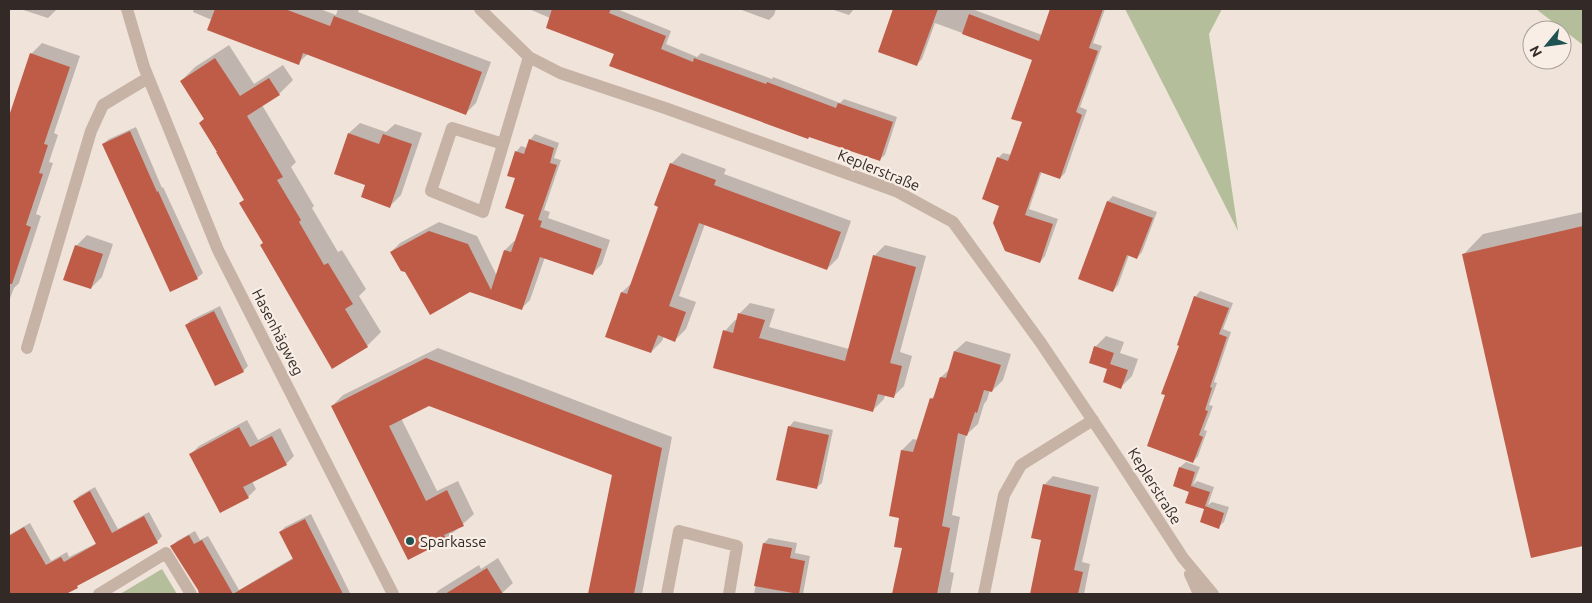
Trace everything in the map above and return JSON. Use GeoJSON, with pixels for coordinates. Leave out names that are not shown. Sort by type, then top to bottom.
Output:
{"type":"FeatureCollection","features":[{"type":"Feature","properties":{"kind":"street","name":"Hasenhägweg"},"geometry":{"type":"LineString","coordinates":[[126,9],[148,78],[218,250],[393,594]]}},
{"type":"Feature","properties":{"kind":"street","name":"Keplerstraße"},"geometry":{"type":"LineString","coordinates":[[480,9],[529,57],[560,73],[665,108],[896,191],[952,222],[1041,343],[1183,558],[1213,594]]}},
{"type":"Feature","properties":{"kind":"street"},"geometry":{"type":"LineString","coordinates":[[503,144],[452,128],[431,191],[482,212],[503,144],[529,57]]}},
{"type":"Feature","properties":{"kind":"street"},"geometry":{"type":"LineString","coordinates":[[27,348],[91,131],[103,104],[148,78]]}},
{"type":"Feature","properties":{"kind":"street"},"geometry":{"type":"LineString","coordinates":[[984,594],[1004,495],[1021,465],[1093,420]]}},
{"type":"Feature","properties":{"kind":"street"},"geometry":{"type":"LineString","coordinates":[[667,594],[679,531],[737,546],[729,594]]}},
{"type":"Feature","properties":{"kind":"street"},"geometry":{"type":"LineString","coordinates":[[99,594],[166,553],[191,594]]}},
{"type":"Feature","properties":{"kind":"street","name":"Keplerstraße"},"geometry":{"type":"LineString","coordinates":[[1183,558],[1199,594]]}},
{"type":"Feature","properties":{"kind":"green space"},"geometry":{"type":"Polygon","coordinates":[[[1125,9],[1222,9],[1209,34],[1238,231],[1125,9]]]}},
{"type":"Feature","properties":{"kind":"green space"},"geometry":{"type":"Polygon","coordinates":[[[1536,9],[1583,9],[1583,45],[1572,37],[1572,20],[1550,20],[1536,9]]]}},
{"type":"Feature","properties":{"kind":"green space"},"geometry":{"type":"Polygon","coordinates":[[[162,569],[177,594],[120,594],[162,569]]]}},
{"type":"Feature","properties":{"kind":"building"},"geometry":{"type":"Polygon","coordinates":[[[215,9],[285,9],[330,26],[334,16],[482,72],[466,115],[303,53],[299,65],[207,30],[215,9]]]}},
{"type":"Feature","properties":{"kind":"building"},"geometry":{"type":"Polygon","coordinates":[[[552,9],[611,9],[609,13],[666,36],[661,49],[693,62],[694,58],[766,84],[767,82],[836,108],[838,103],[893,122],[880,161],[809,137],[808,139],[609,66],[614,54],[546,28],[552,9]]]}},
{"type":"Feature","properties":{"kind":"building"},"geometry":{"type":"Polygon","coordinates":[[[893,9],[938,9],[917,66],[878,52],[893,9]]]}},
{"type":"Feature","properties":{"kind":"building"},"geometry":{"type":"Polygon","coordinates":[[[1050,9],[1103,9],[1089,48],[1098,51],[1076,112],[1082,115],[1060,179],[1040,172],[1025,215],[1053,224],[1040,263],[1005,251],[993,223],[999,206],[982,199],[997,157],[1008,161],[1022,122],[1011,119],[1032,60],[962,34],[969,14],[1039,41],[1050,9]]]}},
{"type":"Feature","properties":{"kind":"building"},"geometry":{"type":"Polygon","coordinates":[[[30,53],[70,67],[44,144],[48,145],[39,173],[43,174],[26,225],[31,227],[12,284],[9,284],[9,116],[30,53]]]}},
{"type":"Feature","properties":{"kind":"building"},"geometry":{"type":"Polygon","coordinates":[[[215,58],[240,96],[269,78],[280,95],[247,116],[283,177],[277,180],[301,220],[299,222],[324,265],[328,263],[353,304],[345,309],[368,347],[332,369],[260,245],[263,243],[239,203],[244,200],[199,123],[204,119],[180,81],[215,58]]]}},
{"type":"Feature","properties":{"kind":"building"},"geometry":{"type":"Polygon","coordinates":[[[130,131],[198,279],[170,292],[102,144],[130,131]]]}},
{"type":"Feature","properties":{"kind":"building"},"geometry":{"type":"Polygon","coordinates":[[[348,133],[379,144],[383,134],[412,144],[390,208],[361,197],[365,185],[334,174],[348,133]]]}},
{"type":"Feature","properties":{"kind":"building"},"geometry":{"type":"Polygon","coordinates":[[[529,139],[554,148],[550,163],[557,165],[538,220],[505,208],[515,178],[507,176],[515,151],[524,154],[529,139]]]}},
{"type":"Feature","properties":{"kind":"building"},"geometry":{"type":"Polygon","coordinates":[[[670,163],[716,180],[714,185],[841,232],[827,270],[699,223],[669,306],[686,312],[675,342],[658,335],[651,353],[605,337],[621,292],[627,294],[658,207],[654,205],[670,163]]]}},
{"type":"Feature","properties":{"kind":"building"},"geometry":{"type":"Polygon","coordinates":[[[1107,201],[1153,218],[1137,259],[1127,255],[1113,292],[1078,279],[1107,201]]]}},
{"type":"Feature","properties":{"kind":"building"},"geometry":{"type":"Polygon","coordinates":[[[524,215],[542,221],[540,227],[602,249],[593,275],[540,257],[522,310],[470,292],[430,315],[405,272],[401,271],[390,252],[429,231],[468,244],[491,290],[504,250],[511,252],[524,215]]]}},
{"type":"Feature","properties":{"kind":"building"},"geometry":{"type":"Polygon","coordinates":[[[1583,226],[1583,546],[1531,558],[1462,254],[1583,226]]]}},
{"type":"Feature","properties":{"kind":"building"},"geometry":{"type":"Polygon","coordinates":[[[75,245],[103,254],[91,289],[63,280],[75,245]]]}},
{"type":"Feature","properties":{"kind":"building"},"geometry":{"type":"Polygon","coordinates":[[[873,255],[916,267],[890,363],[902,366],[894,398],[878,394],[873,412],[713,368],[723,330],[733,333],[738,313],[765,320],[759,338],[845,361],[873,255]]]}},
{"type":"Feature","properties":{"kind":"building"},"geometry":{"type":"Polygon","coordinates":[[[1194,296],[1229,308],[1219,334],[1227,337],[1210,387],[1212,388],[1205,410],[1208,411],[1199,435],[1203,437],[1193,463],[1147,446],[1165,395],[1161,394],[1179,346],[1177,345],[1194,296]]]}},
{"type":"Feature","properties":{"kind":"building"},"geometry":{"type":"Polygon","coordinates":[[[214,311],[244,372],[215,386],[185,325],[214,311]]]}},
{"type":"Feature","properties":{"kind":"building"},"geometry":{"type":"Polygon","coordinates":[[[1094,346],[1114,353],[1110,364],[1128,370],[1121,389],[1103,382],[1107,369],[1089,363],[1094,346]]]}},
{"type":"Feature","properties":{"kind":"building"},"geometry":{"type":"Polygon","coordinates":[[[954,351],[1001,365],[992,392],[984,390],[967,436],[958,433],[942,526],[950,528],[937,594],[892,594],[902,548],[894,547],[899,518],[889,516],[901,450],[913,452],[930,398],[933,399],[940,377],[946,378],[954,351]]]}},
{"type":"Feature","properties":{"kind":"building"},"geometry":{"type":"Polygon","coordinates":[[[426,358],[662,448],[634,594],[588,594],[612,475],[429,406],[389,426],[426,501],[447,490],[464,526],[444,535],[447,540],[408,560],[331,406],[426,358]]]}},
{"type":"Feature","properties":{"kind":"building"},"geometry":{"type":"Polygon","coordinates":[[[788,426],[829,435],[817,489],[776,480],[788,426]]]}},
{"type":"Feature","properties":{"kind":"building"},"geometry":{"type":"Polygon","coordinates":[[[239,427],[250,447],[272,436],[287,465],[243,487],[249,498],[220,513],[189,454],[239,427]]]}},
{"type":"Feature","properties":{"kind":"building"},"geometry":{"type":"Polygon","coordinates":[[[1179,467],[1195,472],[1189,492],[1173,486],[1179,467]]]}},
{"type":"Feature","properties":{"kind":"building"},"geometry":{"type":"Polygon","coordinates":[[[1043,484],[1091,495],[1074,570],[1083,572],[1078,594],[1030,594],[1041,540],[1031,538],[1043,484]]]}},
{"type":"Feature","properties":{"kind":"building"},"geometry":{"type":"Polygon","coordinates":[[[1191,486],[1210,492],[1204,509],[1185,503],[1191,486]]]}},
{"type":"Feature","properties":{"kind":"building"},"geometry":{"type":"Polygon","coordinates":[[[90,491],[112,533],[144,516],[158,543],[77,586],[78,588],[66,594],[9,594],[9,536],[24,527],[46,565],[61,557],[64,562],[96,544],[73,501],[90,491]]]}},
{"type":"Feature","properties":{"kind":"building"},"geometry":{"type":"Polygon","coordinates":[[[1205,506],[1224,513],[1219,529],[1200,522],[1205,506]]]}},
{"type":"Feature","properties":{"kind":"building"},"geometry":{"type":"Polygon","coordinates":[[[305,519],[343,594],[233,594],[293,559],[279,532],[305,519]]]}},
{"type":"Feature","properties":{"kind":"building"},"geometry":{"type":"Polygon","coordinates":[[[189,535],[194,544],[202,540],[233,594],[199,594],[170,546],[189,535]]]}},
{"type":"Feature","properties":{"kind":"building"},"geometry":{"type":"Polygon","coordinates":[[[763,543],[792,548],[790,558],[805,561],[799,594],[754,586],[763,543]]]}},
{"type":"Feature","properties":{"kind":"building"},"geometry":{"type":"Polygon","coordinates":[[[487,568],[503,594],[445,594],[487,568]]]}},
{"type":"Feature","properties":{"kind":"place","name":"Sparkasse"},"geometry":{"type":"Point","coordinates":[410,541]}}]}
